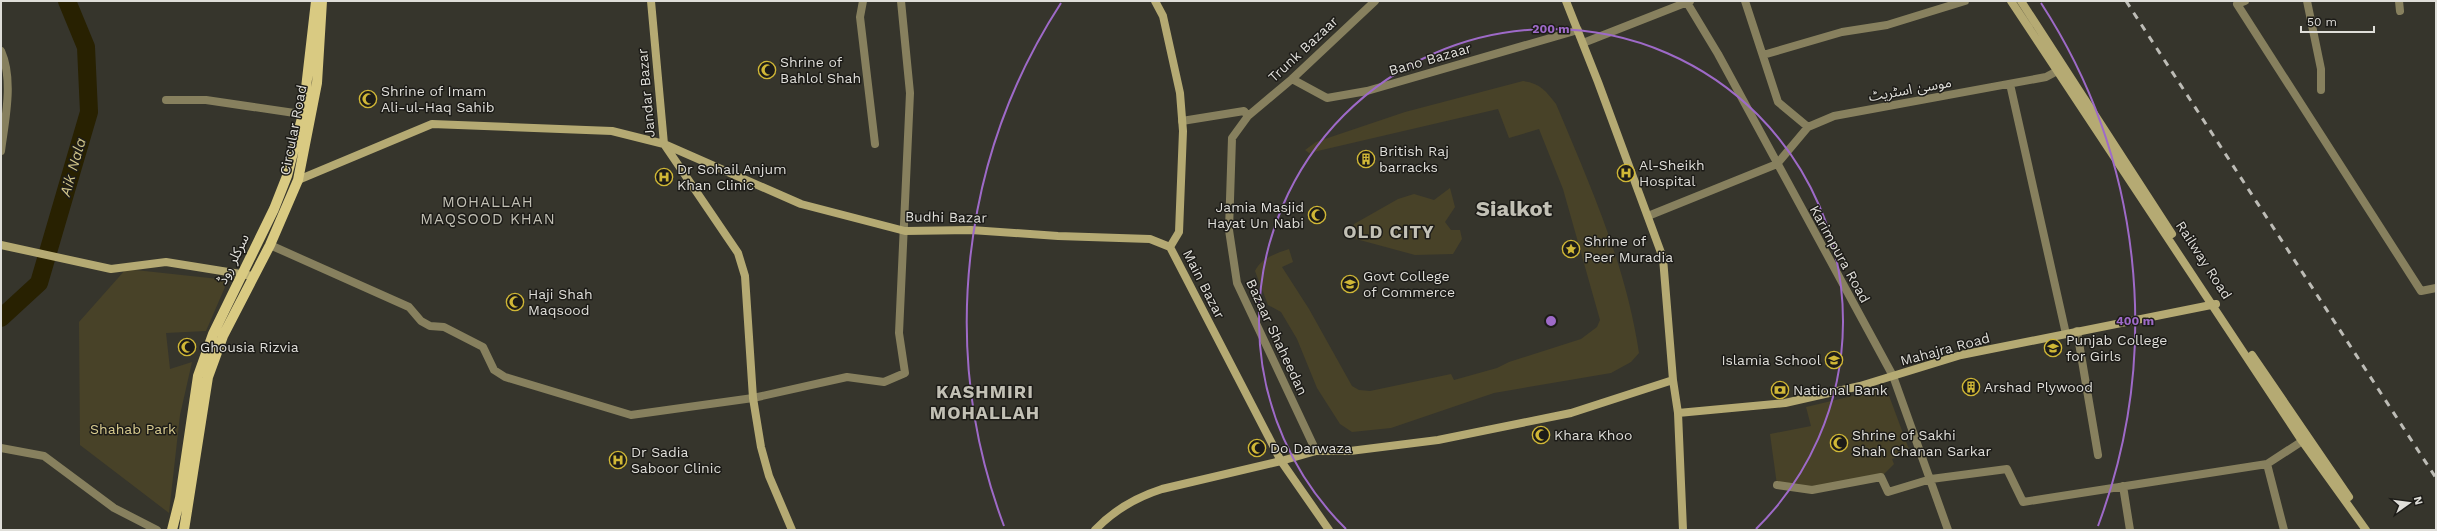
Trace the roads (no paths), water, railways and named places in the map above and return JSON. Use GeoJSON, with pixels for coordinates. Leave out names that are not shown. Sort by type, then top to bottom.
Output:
{"type":"FeatureCollection","features":[{"type":"Feature","properties":{"kind":"main road","name":"Circular Road"},"geometry":{"type":"LineString","coordinates":[[184,530],[208,377],[222,336],[270,246],[298,180],[307,114],[316,83],[318,3]]}},
{"type":"Feature","properties":{"kind":"main road","name":"سرکلر روڈ"},"geometry":{"type":"LineString","coordinates":[[172,530],[180,498],[198,376],[213,334],[274,209],[287,176],[307,114]]}},
{"type":"Feature","properties":{"kind":"street","name":"Jandar Bazar"},"geometry":{"type":"LineString","coordinates":[[651,1],[664,144],[738,253],[745,276],[752,398],[769,476],[792,530]]}},
{"type":"Feature","properties":{"kind":"street"},"geometry":{"type":"LineString","coordinates":[[862,1],[860,17],[875,144]]}},
{"type":"Feature","properties":{"kind":"street"},"geometry":{"type":"LineString","coordinates":[[270,246],[409,307],[421,321],[430,326],[444,327],[483,347],[494,370],[505,376],[631,415],[752,398],[848,377],[884,382],[905,373],[899,333],[905,231],[910,92],[902,1]]}},
{"type":"Feature","properties":{"kind":"street","name":"Main Bazar"},"geometry":{"type":"LineString","coordinates":[[1155,1],[1163,16],[1180,93],[1182,121],[1179,232],[1170,247],[1281,461],[1329,530]]}},
{"type":"Feature","properties":{"kind":"street","name":"Trunk Bazaar"},"geometry":{"type":"LineString","coordinates":[[1248,116],[1292,79],[1375,1]]}},
{"type":"Feature","properties":{"kind":"street"},"geometry":{"type":"LineString","coordinates":[[1566,1],[1663,258],[1672,380],[1678,413],[1683,530]]}},
{"type":"Feature","properties":{"kind":"street"},"geometry":{"type":"LineString","coordinates":[[1745,1],[1778,102],[1808,127]]}},
{"type":"Feature","properties":{"kind":"street"},"geometry":{"type":"LineString","coordinates":[[1763,55],[1842,32],[1887,25],[1965,1]]}},
{"type":"Feature","properties":{"kind":"street"},"geometry":{"type":"LineString","coordinates":[[2011,1],[2061,70]]}},
{"type":"Feature","properties":{"kind":"street","name":"Railway Road"},"geometry":{"type":"LineString","coordinates":[[2021,1],[2061,70],[2215,305],[2305,440],[2372,530]]}},
{"type":"Feature","properties":{"kind":"street"},"geometry":{"type":"LineString","coordinates":[[2244,1],[2238,4],[2421,291],[2436,288]]}},
{"type":"Feature","properties":{"kind":"street"},"geometry":{"type":"LineString","coordinates":[[2307,1],[2321,69],[2321,90]]}},
{"type":"Feature","properties":{"kind":"street"},"geometry":{"type":"LineString","coordinates":[[2398,1],[2400,11]]}},
{"type":"Feature","properties":{"kind":"street"},"geometry":{"type":"LineString","coordinates":[[1583,43],[1688,2]]}},
{"type":"Feature","properties":{"kind":"street","name":"Karimpura Road"},"geometry":{"type":"LineString","coordinates":[[1688,2],[1718,54],[1892,376],[1931,479],[1948,530]]}},
{"type":"Feature","properties":{"kind":"street","name":"Bano Bazaar"},"geometry":{"type":"LineString","coordinates":[[1292,79],[1327,98],[1335,98],[1367,91],[1578,30]]}},
{"type":"Feature","properties":{"kind":"street"},"geometry":{"type":"LineString","coordinates":[[1,51],[6,66],[1,151]]}},
{"type":"Feature","properties":{"kind":"street","name":"موسیٰ اسٹریٹ"},"geometry":{"type":"LineString","coordinates":[[1777,164],[1808,127],[1834,116],[2046,77],[2061,70]]}},
{"type":"Feature","properties":{"kind":"street"},"geometry":{"type":"LineString","coordinates":[[2010,84],[2066,334]]}},
{"type":"Feature","properties":{"kind":"street"},"geometry":{"type":"LineString","coordinates":[[166,100],[206,100],[307,114]]}},
{"type":"Feature","properties":{"kind":"street"},"geometry":{"type":"LineString","coordinates":[[1182,121],[1244,111],[1248,116]]}},
{"type":"Feature","properties":{"kind":"street","name":"Bazaar Shaheedan"},"geometry":{"type":"LineString","coordinates":[[1248,116],[1232,138],[1230,152],[1229,230],[1237,283],[1316,450]]}},
{"type":"Feature","properties":{"kind":"street","name":"Budhi Bazar"},"geometry":{"type":"LineString","coordinates":[[298,180],[432,124],[612,131],[664,144],[801,204],[905,231],[971,230],[1150,239],[1170,247]]}},
{"type":"Feature","properties":{"kind":"street"},"geometry":{"type":"LineString","coordinates":[[1648,216],[1777,164]]}},
{"type":"Feature","properties":{"kind":"street"},"geometry":{"type":"LineString","coordinates":[[1,245],[111,269],[166,262],[254,276]]}},
{"type":"Feature","properties":{"kind":"street","name":"Mahajra Road"},"geometry":{"type":"LineString","coordinates":[[1678,413],[1785,402],[1860,386],[1961,356],[2077,331],[2215,305]]}},
{"type":"Feature","properties":{"kind":"street"},"geometry":{"type":"LineString","coordinates":[[2077,331],[2098,455]]}},
{"type":"Feature","properties":{"kind":"street"},"geometry":{"type":"LineString","coordinates":[[1095,530],[1114,514],[1146,494],[1281,461],[1316,450],[1350,451],[1438,440],[1571,413],[1672,380]]}},
{"type":"Feature","properties":{"kind":"street"},"geometry":{"type":"LineString","coordinates":[[1777,485],[1812,490],[1881,477],[1888,492],[1931,479],[2007,469],[2023,502],[2266,464],[2305,440],[2366,530]]}},
{"type":"Feature","properties":{"kind":"street"},"geometry":{"type":"LineString","coordinates":[[1,448],[44,456],[114,508],[157,530]]}},
{"type":"Feature","properties":{"kind":"street"},"geometry":{"type":"LineString","coordinates":[[2266,464],[2284,530]]}},
{"type":"Feature","properties":{"kind":"street"},"geometry":{"type":"LineString","coordinates":[[2123,486],[2130,530]]}},
{"type":"Feature","properties":{"kind":"waterway","name":"Aik Nala"},"geometry":{"type":"LineString","coordinates":[[1,318],[39,283],[89,112],[86,47],[67,1]]}},
{"type":"Feature","properties":{"kind":"railway"},"geometry":{"type":"LineString","coordinates":[[2126,1],[2436,478]]}},
{"type":"Feature","properties":{"kind":"place","name":"Shrine of Bahlol Shah"},"geometry":{"type":"Point","coordinates":[767,70]}},
{"type":"Feature","properties":{"kind":"place","name":"Shrine of Imam Ali-ul-Haq Sahib"},"geometry":{"type":"Point","coordinates":[368,99]}},
{"type":"Feature","properties":{"kind":"place","name":"British Raj barracks"},"geometry":{"type":"Point","coordinates":[1366,159]}},
{"type":"Feature","properties":{"kind":"place","name":"Al-Sheikh Hospital"},"geometry":{"type":"Point","coordinates":[1626,173]}},
{"type":"Feature","properties":{"kind":"place","name":"Dr Sohail Anjum Khan Clinic"},"geometry":{"type":"Point","coordinates":[664,177]}},
{"type":"Feature","properties":{"kind":"place","name":"Jamia Masjid Hayat Un Nabi"},"geometry":{"type":"Point","coordinates":[1317,215]}},
{"type":"Feature","properties":{"kind":"place","name":"Shrine of Peer Muradia"},"geometry":{"type":"Point","coordinates":[1571,249]}},
{"type":"Feature","properties":{"kind":"place","name":"Govt College of Commerce"},"geometry":{"type":"Point","coordinates":[1350,284]}},
{"type":"Feature","properties":{"kind":"place","name":"Haji Shah Maqsood"},"geometry":{"type":"Point","coordinates":[515,302]}},
{"type":"Feature","properties":{"kind":"place","name":"Ghousia Rizvia"},"geometry":{"type":"Point","coordinates":[187,347]}},
{"type":"Feature","properties":{"kind":"place","name":"Punjab College for Girls"},"geometry":{"type":"Point","coordinates":[2053,348]}},
{"type":"Feature","properties":{"kind":"place","name":"Islamia School"},"geometry":{"type":"Point","coordinates":[1834,360]}},
{"type":"Feature","properties":{"kind":"place","name":"Arshad Plywood"},"geometry":{"type":"Point","coordinates":[1971,387]}},
{"type":"Feature","properties":{"kind":"place","name":"National Bank"},"geometry":{"type":"Point","coordinates":[1780,390]}},
{"type":"Feature","properties":{"kind":"place","name":"Khara Khoo"},"geometry":{"type":"Point","coordinates":[1541,435]}},
{"type":"Feature","properties":{"kind":"place","name":"Shrine of Sakhi Shah Chanan Sarkar"},"geometry":{"type":"Point","coordinates":[1839,443]}},
{"type":"Feature","properties":{"kind":"place","name":"Do Darwaza"},"geometry":{"type":"Point","coordinates":[1257,448]}},
{"type":"Feature","properties":{"kind":"place","name":"Dr Sadia Saboor Clinic"},"geometry":{"type":"Point","coordinates":[618,460]}},
{"type":"Feature","properties":{"kind":"district","name":"Sialkot"},"geometry":{"type":"Point","coordinates":[1514,208]}},
{"type":"Feature","properties":{"kind":"district","name":"MOHALLAH MAQSOOD KHAN"},"geometry":{"type":"Point","coordinates":[488,210]}},
{"type":"Feature","properties":{"kind":"district","name":"OLD CITY"},"geometry":{"type":"Point","coordinates":[1389,231]}},
{"type":"Feature","properties":{"kind":"district","name":"KASHMIRI MOHALLAH"},"geometry":{"type":"Point","coordinates":[985,401]}},
{"type":"Feature","properties":{"kind":"park label","name":"Shahab Park"},"geometry":{"type":"Point","coordinates":[133,429]}}]}
